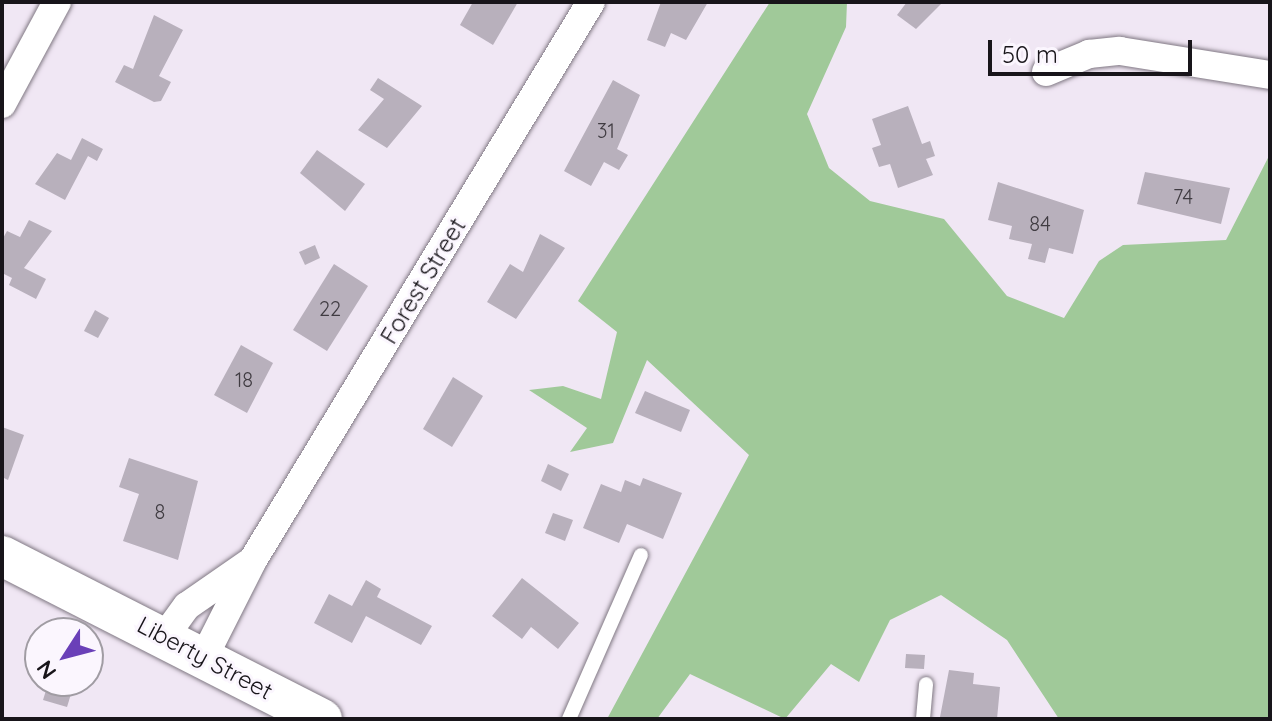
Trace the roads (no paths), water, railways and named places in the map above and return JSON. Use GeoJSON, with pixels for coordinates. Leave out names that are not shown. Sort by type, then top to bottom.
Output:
{"type":"FeatureCollection","features":[{"type":"Feature","properties":{"kind":"main road","name":"Liberty Street"},"geometry":{"type":"LineString","coordinates":[[2,556],[165,636],[322,719]]}},
{"type":"Feature","properties":{"kind":"street"},"geometry":{"type":"LineString","coordinates":[[2,104],[57,2]]}},
{"type":"Feature","properties":{"kind":"street","name":"Forest Street"},"geometry":{"type":"LineString","coordinates":[[204,657],[253,560],[591,2]]}},
{"type":"Feature","properties":{"kind":"street"},"geometry":{"type":"LineString","coordinates":[[1046,72],[1089,54],[1120,51],[1270,75]]}},
{"type":"Feature","properties":{"kind":"street","name":"Forest Street"},"geometry":{"type":"LineString","coordinates":[[165,636],[187,606],[253,560]]}},
{"type":"Feature","properties":{"kind":"lane"},"geometry":{"type":"LineString","coordinates":[[569,719],[641,555]]}},
{"type":"Feature","properties":{"kind":"lane"},"geometry":{"type":"LineString","coordinates":[[923,719],[926,684]]}}]}
